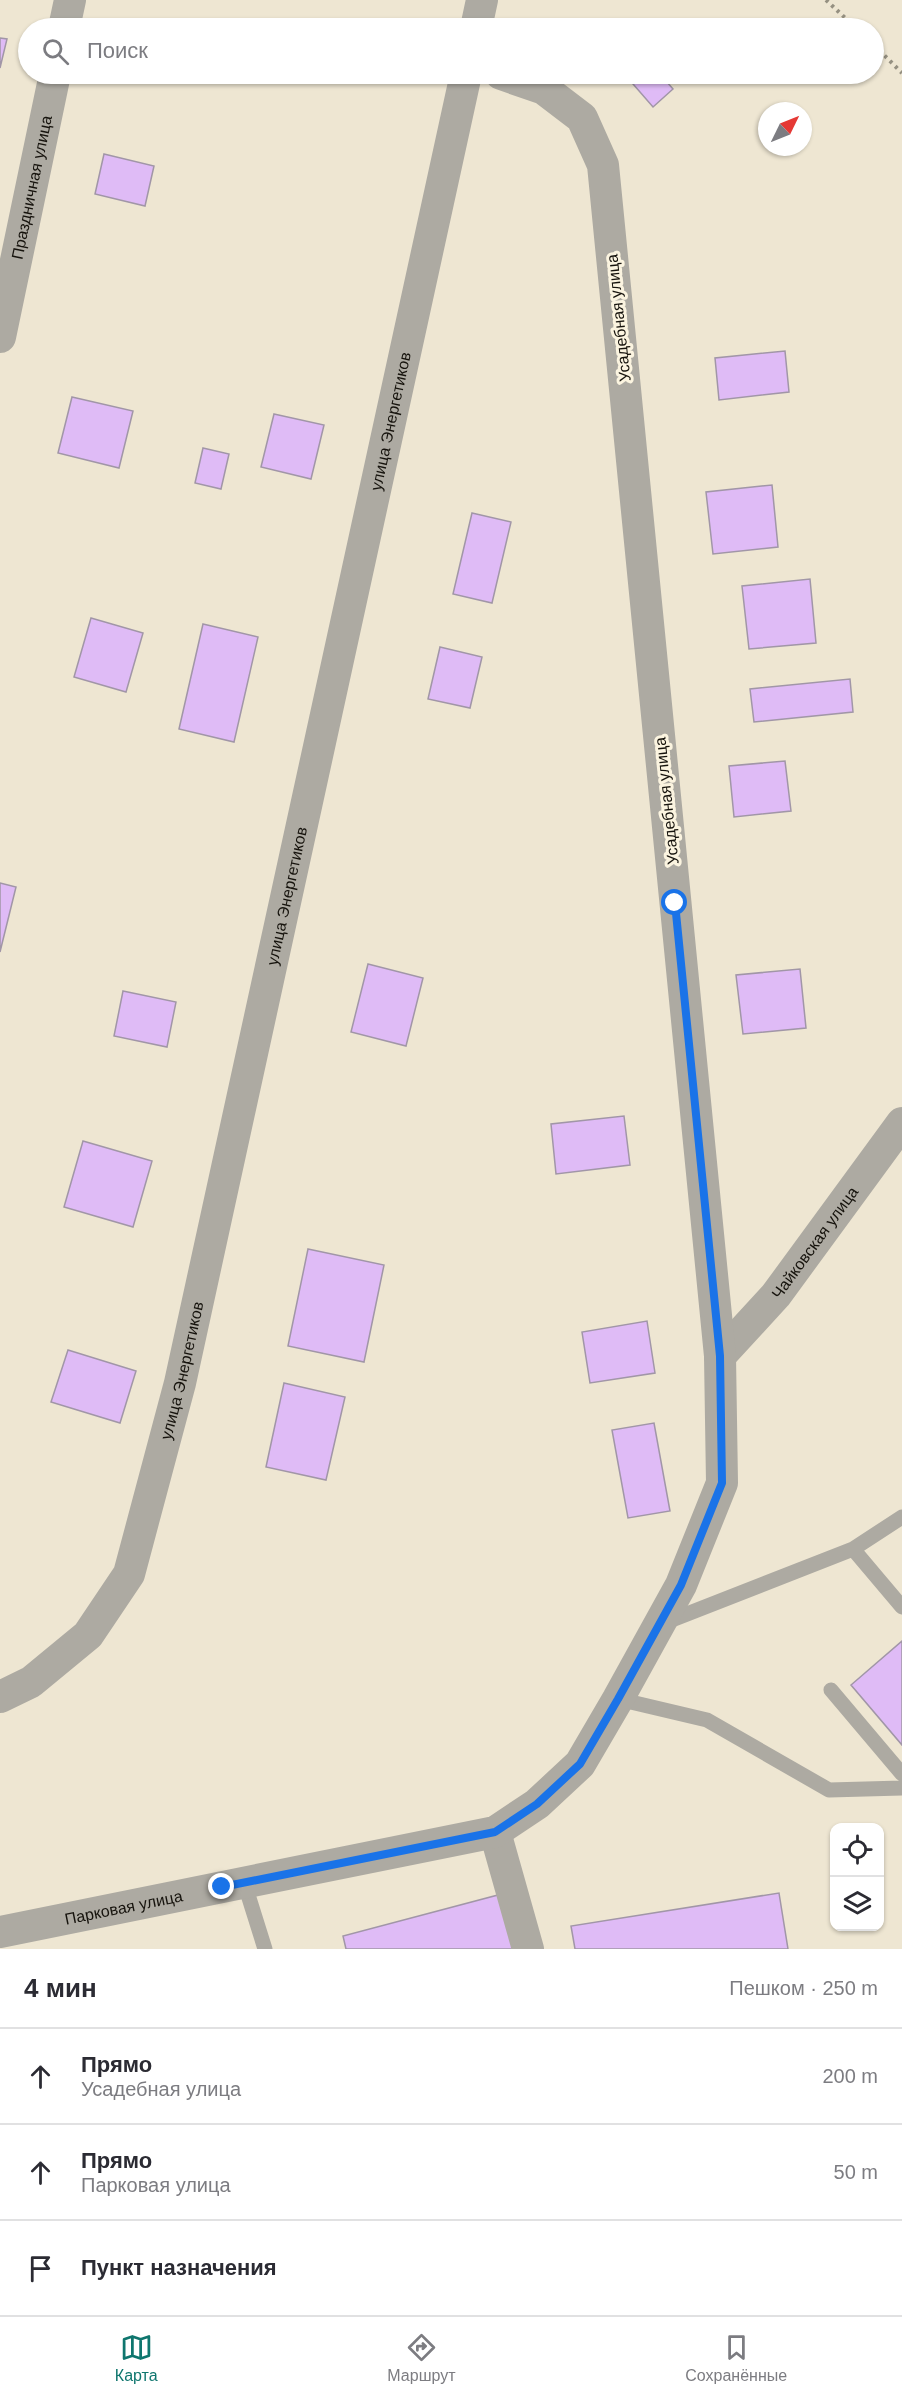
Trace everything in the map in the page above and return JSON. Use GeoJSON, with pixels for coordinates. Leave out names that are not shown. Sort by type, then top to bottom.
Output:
{"type":"FeatureCollection","features":[{"type":"Feature","properties":{"kind":"street"},"geometry":{"type":"LineString","coordinates":[[66,18],[70,0]]}},
{"type":"Feature","properties":{"kind":"street"},"geometry":{"type":"LineString","coordinates":[[478,18],[482,0]]}},
{"type":"Feature","properties":{"kind":"street","name":"Праздничная улица"},"geometry":{"type":"LineString","coordinates":[[0,337],[53,84]]}},
{"type":"Feature","properties":{"kind":"street","name":"улица Энергетиков"},"geometry":{"type":"LineString","coordinates":[[0,1697],[31,1682],[87,1635],[129,1574],[180,1383],[464,84]]}},
{"type":"Feature","properties":{"kind":"street","name":"Усадебная улица"},"geometry":{"type":"LineString","coordinates":[[495,1832],[537,1804],[580,1764],[681,1585],[722,1483],[720,1356],[603,165],[582,118],[544,89],[530,84]]}},
{"type":"Feature","properties":{"kind":"street","name":"Чайковская улица"},"geometry":{"type":"LineString","coordinates":[[720,1356],[776,1295],[902,1123]]}},
{"type":"Feature","properties":{"kind":"street"},"geometry":{"type":"LineString","coordinates":[[495,1832],[528,1949]]}},
{"type":"Feature","properties":{"kind":"street","name":"Парковая улица"},"geometry":{"type":"LineString","coordinates":[[0,1932],[495,1832]]}},
{"type":"Feature","properties":{"kind":"lane"},"geometry":{"type":"LineString","coordinates":[[659,1625],[853,1549],[902,1517]]}},
{"type":"Feature","properties":{"kind":"lane"},"geometry":{"type":"LineString","coordinates":[[853,1549],[902,1607]]}},
{"type":"Feature","properties":{"kind":"lane"},"geometry":{"type":"LineString","coordinates":[[831,1690],[902,1774]]}},
{"type":"Feature","properties":{"kind":"lane"},"geometry":{"type":"LineString","coordinates":[[618,1699],[707,1720],[829,1790],[902,1788]]}},
{"type":"Feature","properties":{"kind":"lane"},"geometry":{"type":"LineString","coordinates":[[244,1882],[265,1949]]}},
{"type":"Feature","properties":{"kind":"path"},"geometry":{"type":"LineString","coordinates":[[826,0],[845,18]]}},
{"type":"Feature","properties":{"kind":"path"},"geometry":{"type":"LineString","coordinates":[[884,56],[902,73]]}},
{"type":"Feature","properties":{"kind":"building"},"geometry":{"type":"Polygon","coordinates":[[[0,38],[7,39],[0,68],[0,38]]]}},
{"type":"Feature","properties":{"kind":"building"},"geometry":{"type":"Polygon","coordinates":[[[633,84],[669,84],[673,89],[653,107],[633,84]]]}},
{"type":"Feature","properties":{"kind":"building"},"geometry":{"type":"Polygon","coordinates":[[[104,154],[154,166],[145,206],[95,194],[104,154]]]}},
{"type":"Feature","properties":{"kind":"building"},"geometry":{"type":"Polygon","coordinates":[[[785,351],[789,392],[719,400],[715,358],[785,351]]]}},
{"type":"Feature","properties":{"kind":"building"},"geometry":{"type":"Polygon","coordinates":[[[72,397],[133,411],[119,468],[58,453],[72,397]]]}},
{"type":"Feature","properties":{"kind":"building"},"geometry":{"type":"Polygon","coordinates":[[[274,414],[324,425],[311,479],[261,467],[274,414]]]}},
{"type":"Feature","properties":{"kind":"building"},"geometry":{"type":"Polygon","coordinates":[[[203,448],[229,454],[221,489],[195,483],[203,448]]]}},
{"type":"Feature","properties":{"kind":"building"},"geometry":{"type":"Polygon","coordinates":[[[772,485],[778,547],[713,554],[706,492],[772,485]]]}},
{"type":"Feature","properties":{"kind":"building"},"geometry":{"type":"Polygon","coordinates":[[[472,513],[511,522],[492,603],[453,594],[472,513]]]}},
{"type":"Feature","properties":{"kind":"building"},"geometry":{"type":"Polygon","coordinates":[[[810,579],[816,643],[749,649],[742,586],[810,579]]]}},
{"type":"Feature","properties":{"kind":"building"},"geometry":{"type":"Polygon","coordinates":[[[91,618],[143,633],[126,692],[74,677],[91,618]]]}},
{"type":"Feature","properties":{"kind":"building"},"geometry":{"type":"Polygon","coordinates":[[[203,624],[258,637],[234,742],[179,729],[203,624]]]}},
{"type":"Feature","properties":{"kind":"building"},"geometry":{"type":"Polygon","coordinates":[[[440,647],[482,657],[470,708],[428,699],[440,647]]]}},
{"type":"Feature","properties":{"kind":"building"},"geometry":{"type":"Polygon","coordinates":[[[850,679],[853,712],[754,722],[750,689],[850,679]]]}},
{"type":"Feature","properties":{"kind":"building"},"geometry":{"type":"Polygon","coordinates":[[[785,761],[791,811],[734,817],[729,766],[785,761]]]}},
{"type":"Feature","properties":{"kind":"building"},"geometry":{"type":"Polygon","coordinates":[[[0,883],[16,887],[0,952],[0,883]]]}},
{"type":"Feature","properties":{"kind":"building"},"geometry":{"type":"Polygon","coordinates":[[[368,964],[423,978],[406,1046],[351,1032],[368,964]]]}},
{"type":"Feature","properties":{"kind":"building"},"geometry":{"type":"Polygon","coordinates":[[[800,969],[806,1028],[743,1034],[736,975],[800,969]]]}},
{"type":"Feature","properties":{"kind":"building"},"geometry":{"type":"Polygon","coordinates":[[[123,991],[176,1002],[167,1047],[114,1036],[123,991]]]}},
{"type":"Feature","properties":{"kind":"building"},"geometry":{"type":"Polygon","coordinates":[[[624,1116],[630,1165],[556,1174],[551,1124],[624,1116]]]}},
{"type":"Feature","properties":{"kind":"building"},"geometry":{"type":"Polygon","coordinates":[[[83,1141],[152,1161],[133,1227],[64,1207],[83,1141]]]}},
{"type":"Feature","properties":{"kind":"building"},"geometry":{"type":"Polygon","coordinates":[[[308,1249],[384,1265],[364,1362],[288,1346],[308,1249]]]}},
{"type":"Feature","properties":{"kind":"building"},"geometry":{"type":"Polygon","coordinates":[[[647,1321],[655,1373],[590,1383],[582,1332],[647,1321]]]}},
{"type":"Feature","properties":{"kind":"building"},"geometry":{"type":"Polygon","coordinates":[[[68,1350],[136,1371],[120,1423],[51,1402],[68,1350]]]}},
{"type":"Feature","properties":{"kind":"building"},"geometry":{"type":"Polygon","coordinates":[[[284,1383],[345,1397],[326,1480],[266,1467],[284,1383]]]}},
{"type":"Feature","properties":{"kind":"building"},"geometry":{"type":"Polygon","coordinates":[[[654,1423],[670,1511],[628,1518],[612,1430],[654,1423]]]}},
{"type":"Feature","properties":{"kind":"building"},"geometry":{"type":"Polygon","coordinates":[[[902,1641],[902,1745],[851,1685],[902,1641]]]}},
{"type":"Feature","properties":{"kind":"building"},"geometry":{"type":"Polygon","coordinates":[[[779,1893],[788,1949],[575,1949],[571,1926],[779,1893]]]}},
{"type":"Feature","properties":{"kind":"building"},"geometry":{"type":"Polygon","coordinates":[[[498,1895],[513,1949],[346,1949],[343,1936],[498,1895]]]}},
{"type":"Feature","properties":{"kind":"route"},"geometry":{"type":"LineString","coordinates":[[222,1887],[495,1832],[509,1823],[537,1804],[580,1764],[681,1585],[722,1483],[720,1356],[675,903]]}}]}
